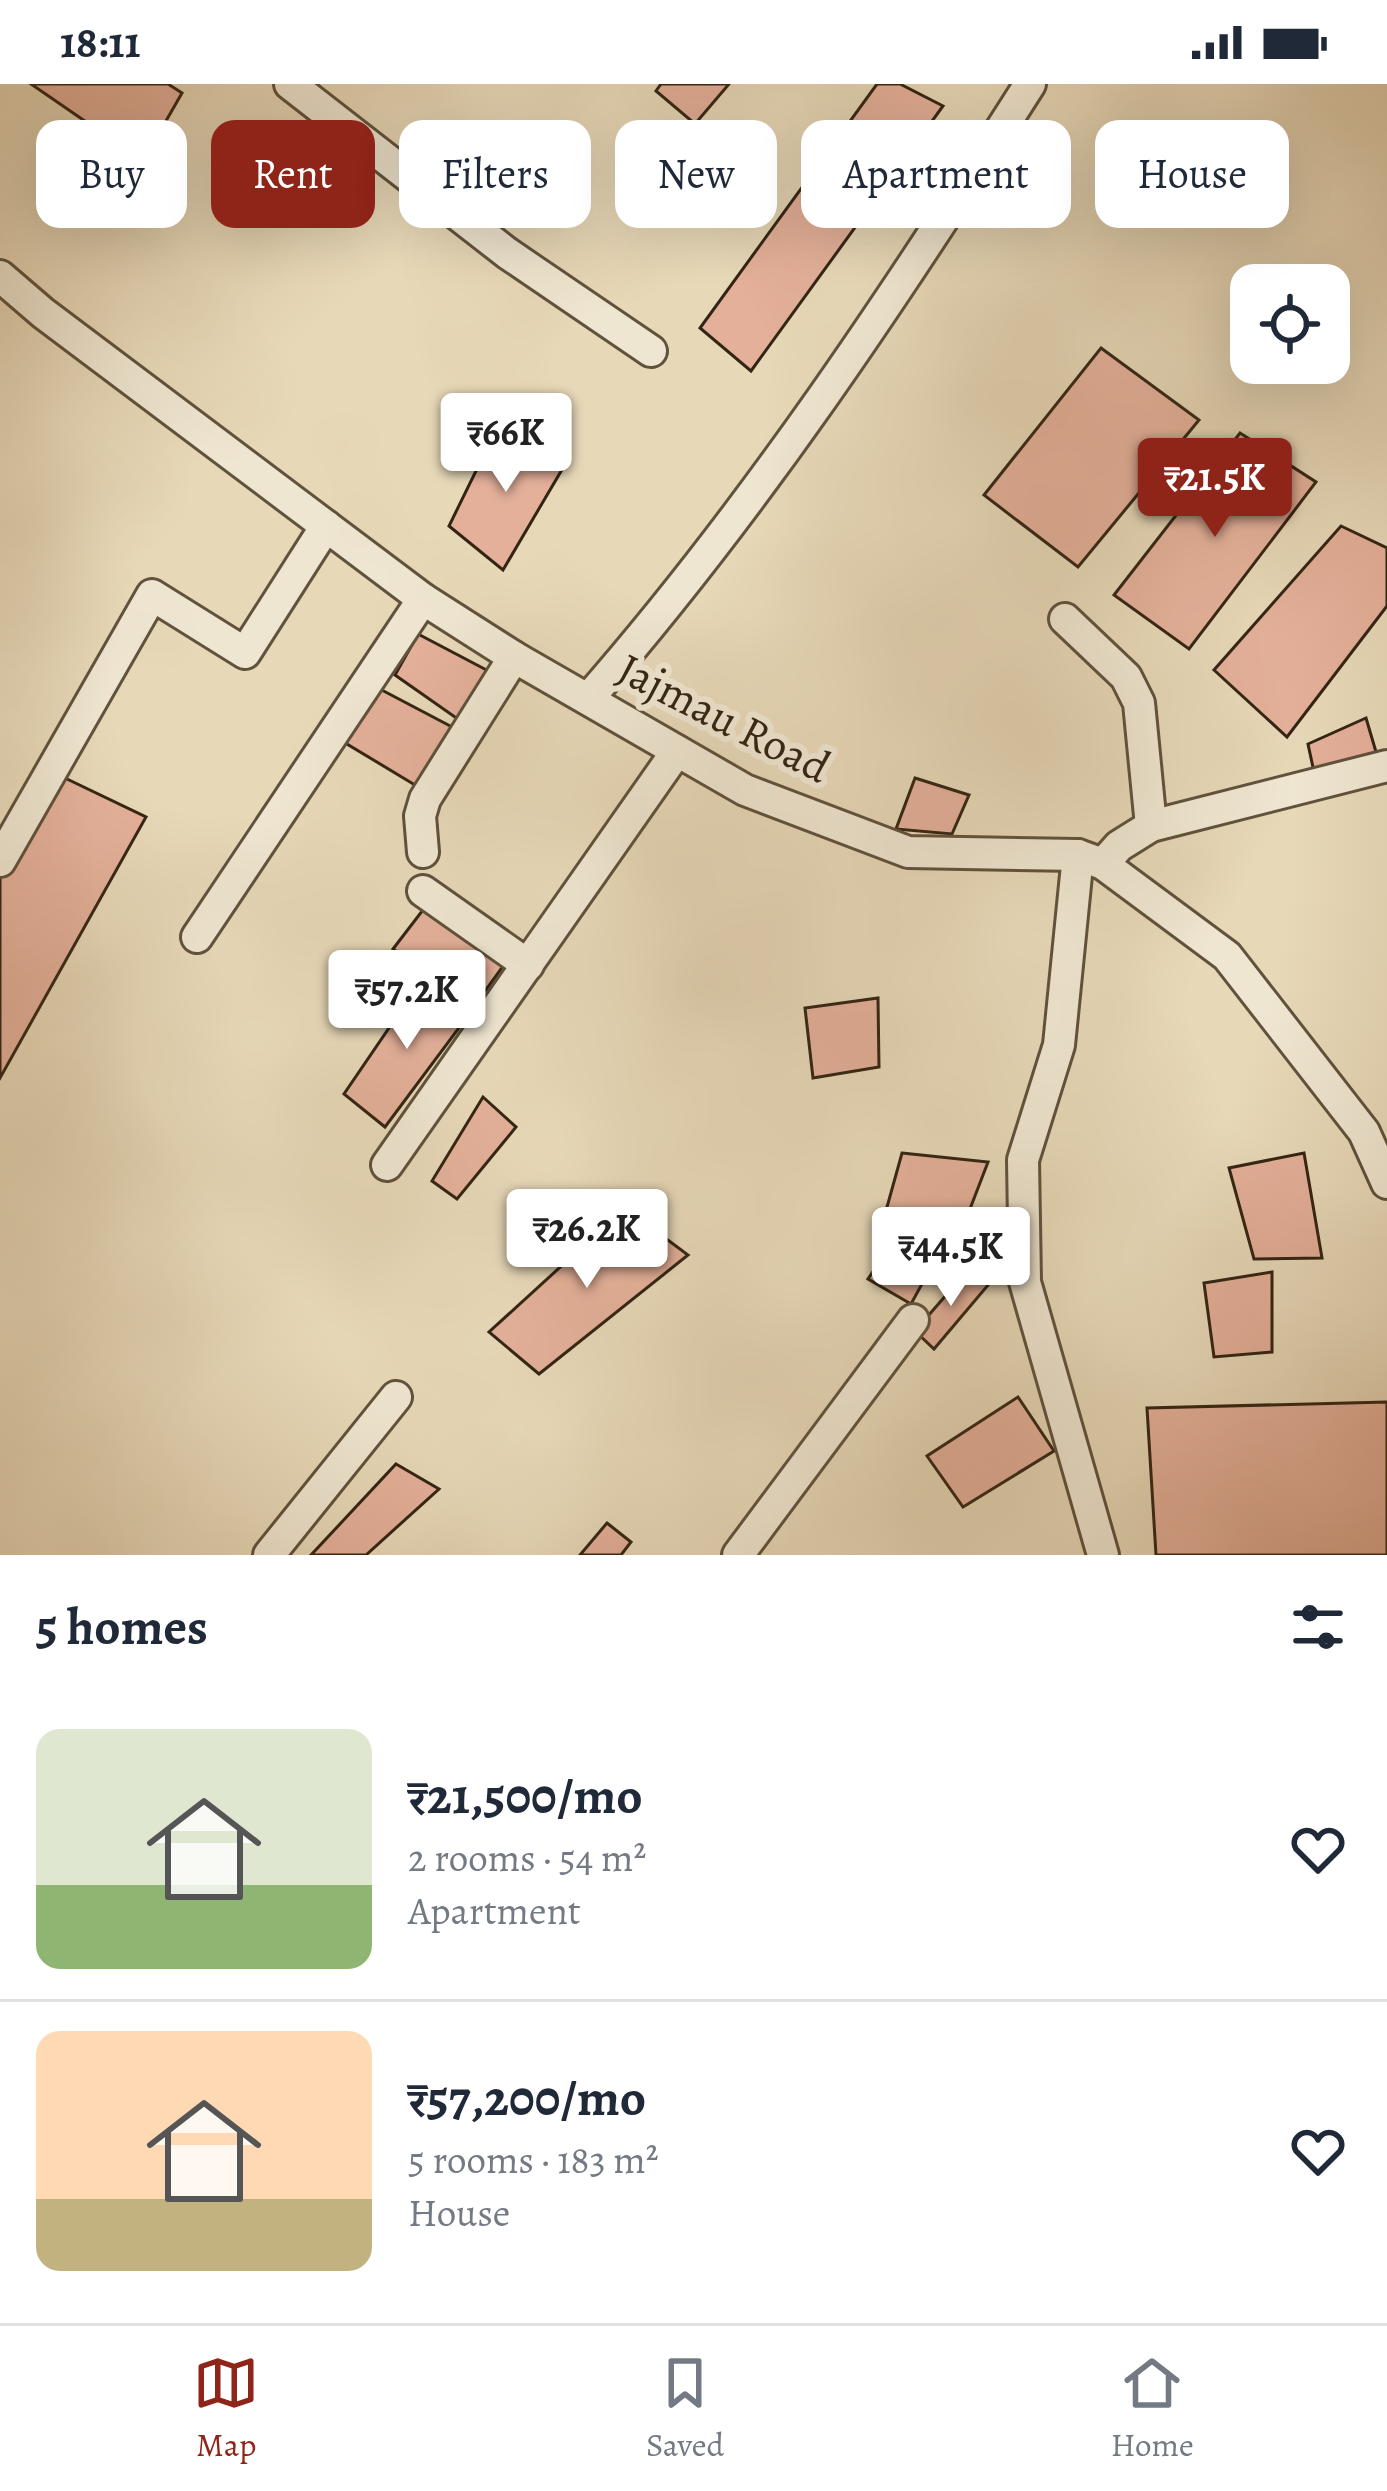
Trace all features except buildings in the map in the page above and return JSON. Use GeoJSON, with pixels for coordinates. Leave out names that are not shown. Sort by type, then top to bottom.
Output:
{"type":"FeatureCollection","features":[{"type":"Feature","properties":{"kind":"street"},"geometry":{"type":"LineString","coordinates":[[290,84],[507,253],[650,351]]}},
{"type":"Feature","properties":{"kind":"street"},"geometry":{"type":"LineString","coordinates":[[587,699],[771,474],[910,274],[1030,84]]}},
{"type":"Feature","properties":{"kind":"street","name":"Jajmau Road"},"geometry":{"type":"LineString","coordinates":[[0,276],[423,599],[514,657],[746,790],[908,852],[1090,860]]}},
{"type":"Feature","properties":{"kind":"street"},"geometry":{"type":"LineString","coordinates":[[0,862],[152,595],[245,653],[326,526]]}},
{"type":"Feature","properties":{"kind":"street"},"geometry":{"type":"LineString","coordinates":[[196,937],[423,599]]}},
{"type":"Feature","properties":{"kind":"street"},"geometry":{"type":"LineString","coordinates":[[1065,619],[1126,677],[1139,703],[1150,826]]}},
{"type":"Feature","properties":{"kind":"street"},"geometry":{"type":"LineString","coordinates":[[423,852],[420,816],[425,799],[514,657]]}},
{"type":"Feature","properties":{"kind":"street"},"geometry":{"type":"LineString","coordinates":[[387,1165],[677,751]]}},
{"type":"Feature","properties":{"kind":"street"},"geometry":{"type":"LineString","coordinates":[[1090,860],[1150,826],[1387,766]]}},
{"type":"Feature","properties":{"kind":"street"},"geometry":{"type":"LineString","coordinates":[[1090,860],[1227,956],[1364,1132],[1387,1183]]}},
{"type":"Feature","properties":{"kind":"street"},"geometry":{"type":"LineString","coordinates":[[1090,860],[1060,1045],[1023,1160],[1025,1282],[1103,1555]]}},
{"type":"Feature","properties":{"kind":"street"},"geometry":{"type":"LineString","coordinates":[[423,891],[527,965]]}},
{"type":"Feature","properties":{"kind":"street"},"geometry":{"type":"LineString","coordinates":[[738,1555],[913,1320]]}},
{"type":"Feature","properties":{"kind":"street"},"geometry":{"type":"LineString","coordinates":[[269,1555],[396,1397]]}}]}
